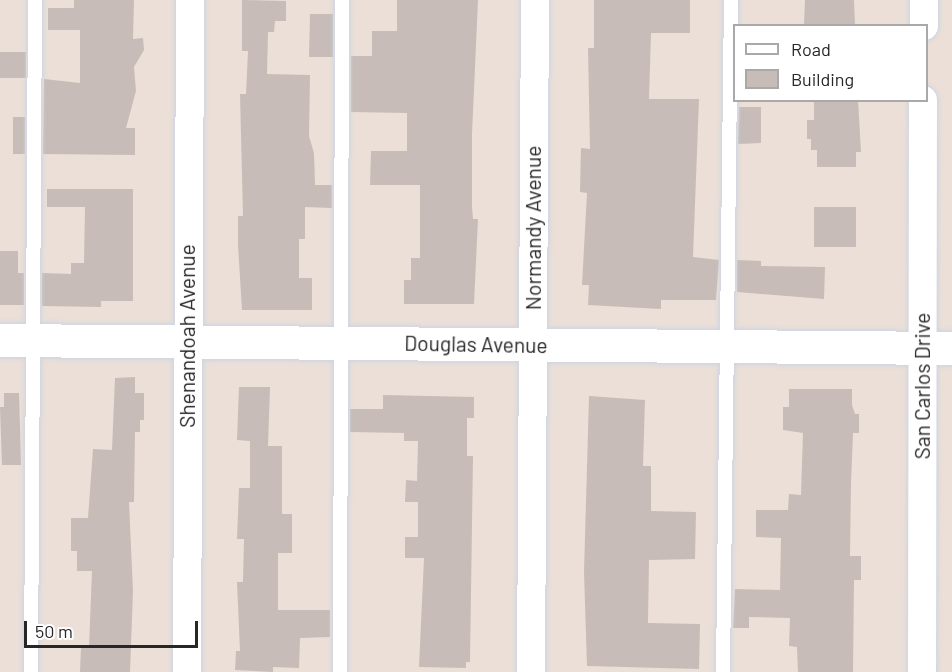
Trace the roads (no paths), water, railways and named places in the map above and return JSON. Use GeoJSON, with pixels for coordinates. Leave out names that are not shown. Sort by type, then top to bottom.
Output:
{"type":"FeatureCollection","features":[{"type":"Feature","properties":{"kind":"street","name":"Shenandoah Avenue"},"geometry":{"type":"LineString","coordinates":[[187,672],[190,0]]}},
{"type":"Feature","properties":{"kind":"street","name":"Normandy Avenue"},"geometry":{"type":"LineString","coordinates":[[531,672],[535,0]]}},
{"type":"Feature","properties":{"kind":"street"},"geometry":{"type":"LineString","coordinates":[[924,0],[924,24]]}},
{"type":"Feature","properties":{"kind":"street","name":"San Carlos Drive"},"geometry":{"type":"LineString","coordinates":[[922,672],[937,348],[923,102]]}},
{"type":"Feature","properties":{"kind":"street","name":"Douglas Avenue"},"geometry":{"type":"LineString","coordinates":[[16,340],[937,348]]}},
{"type":"Feature","properties":{"kind":"lane"},"geometry":{"type":"LineString","coordinates":[[31,672],[16,340],[35,0]]}},
{"type":"Feature","properties":{"kind":"lane"},"geometry":{"type":"LineString","coordinates":[[340,672],[343,343],[342,0]]}},
{"type":"Feature","properties":{"kind":"lane"},"geometry":{"type":"LineString","coordinates":[[723,672],[724,347],[731,0]]}}]}
